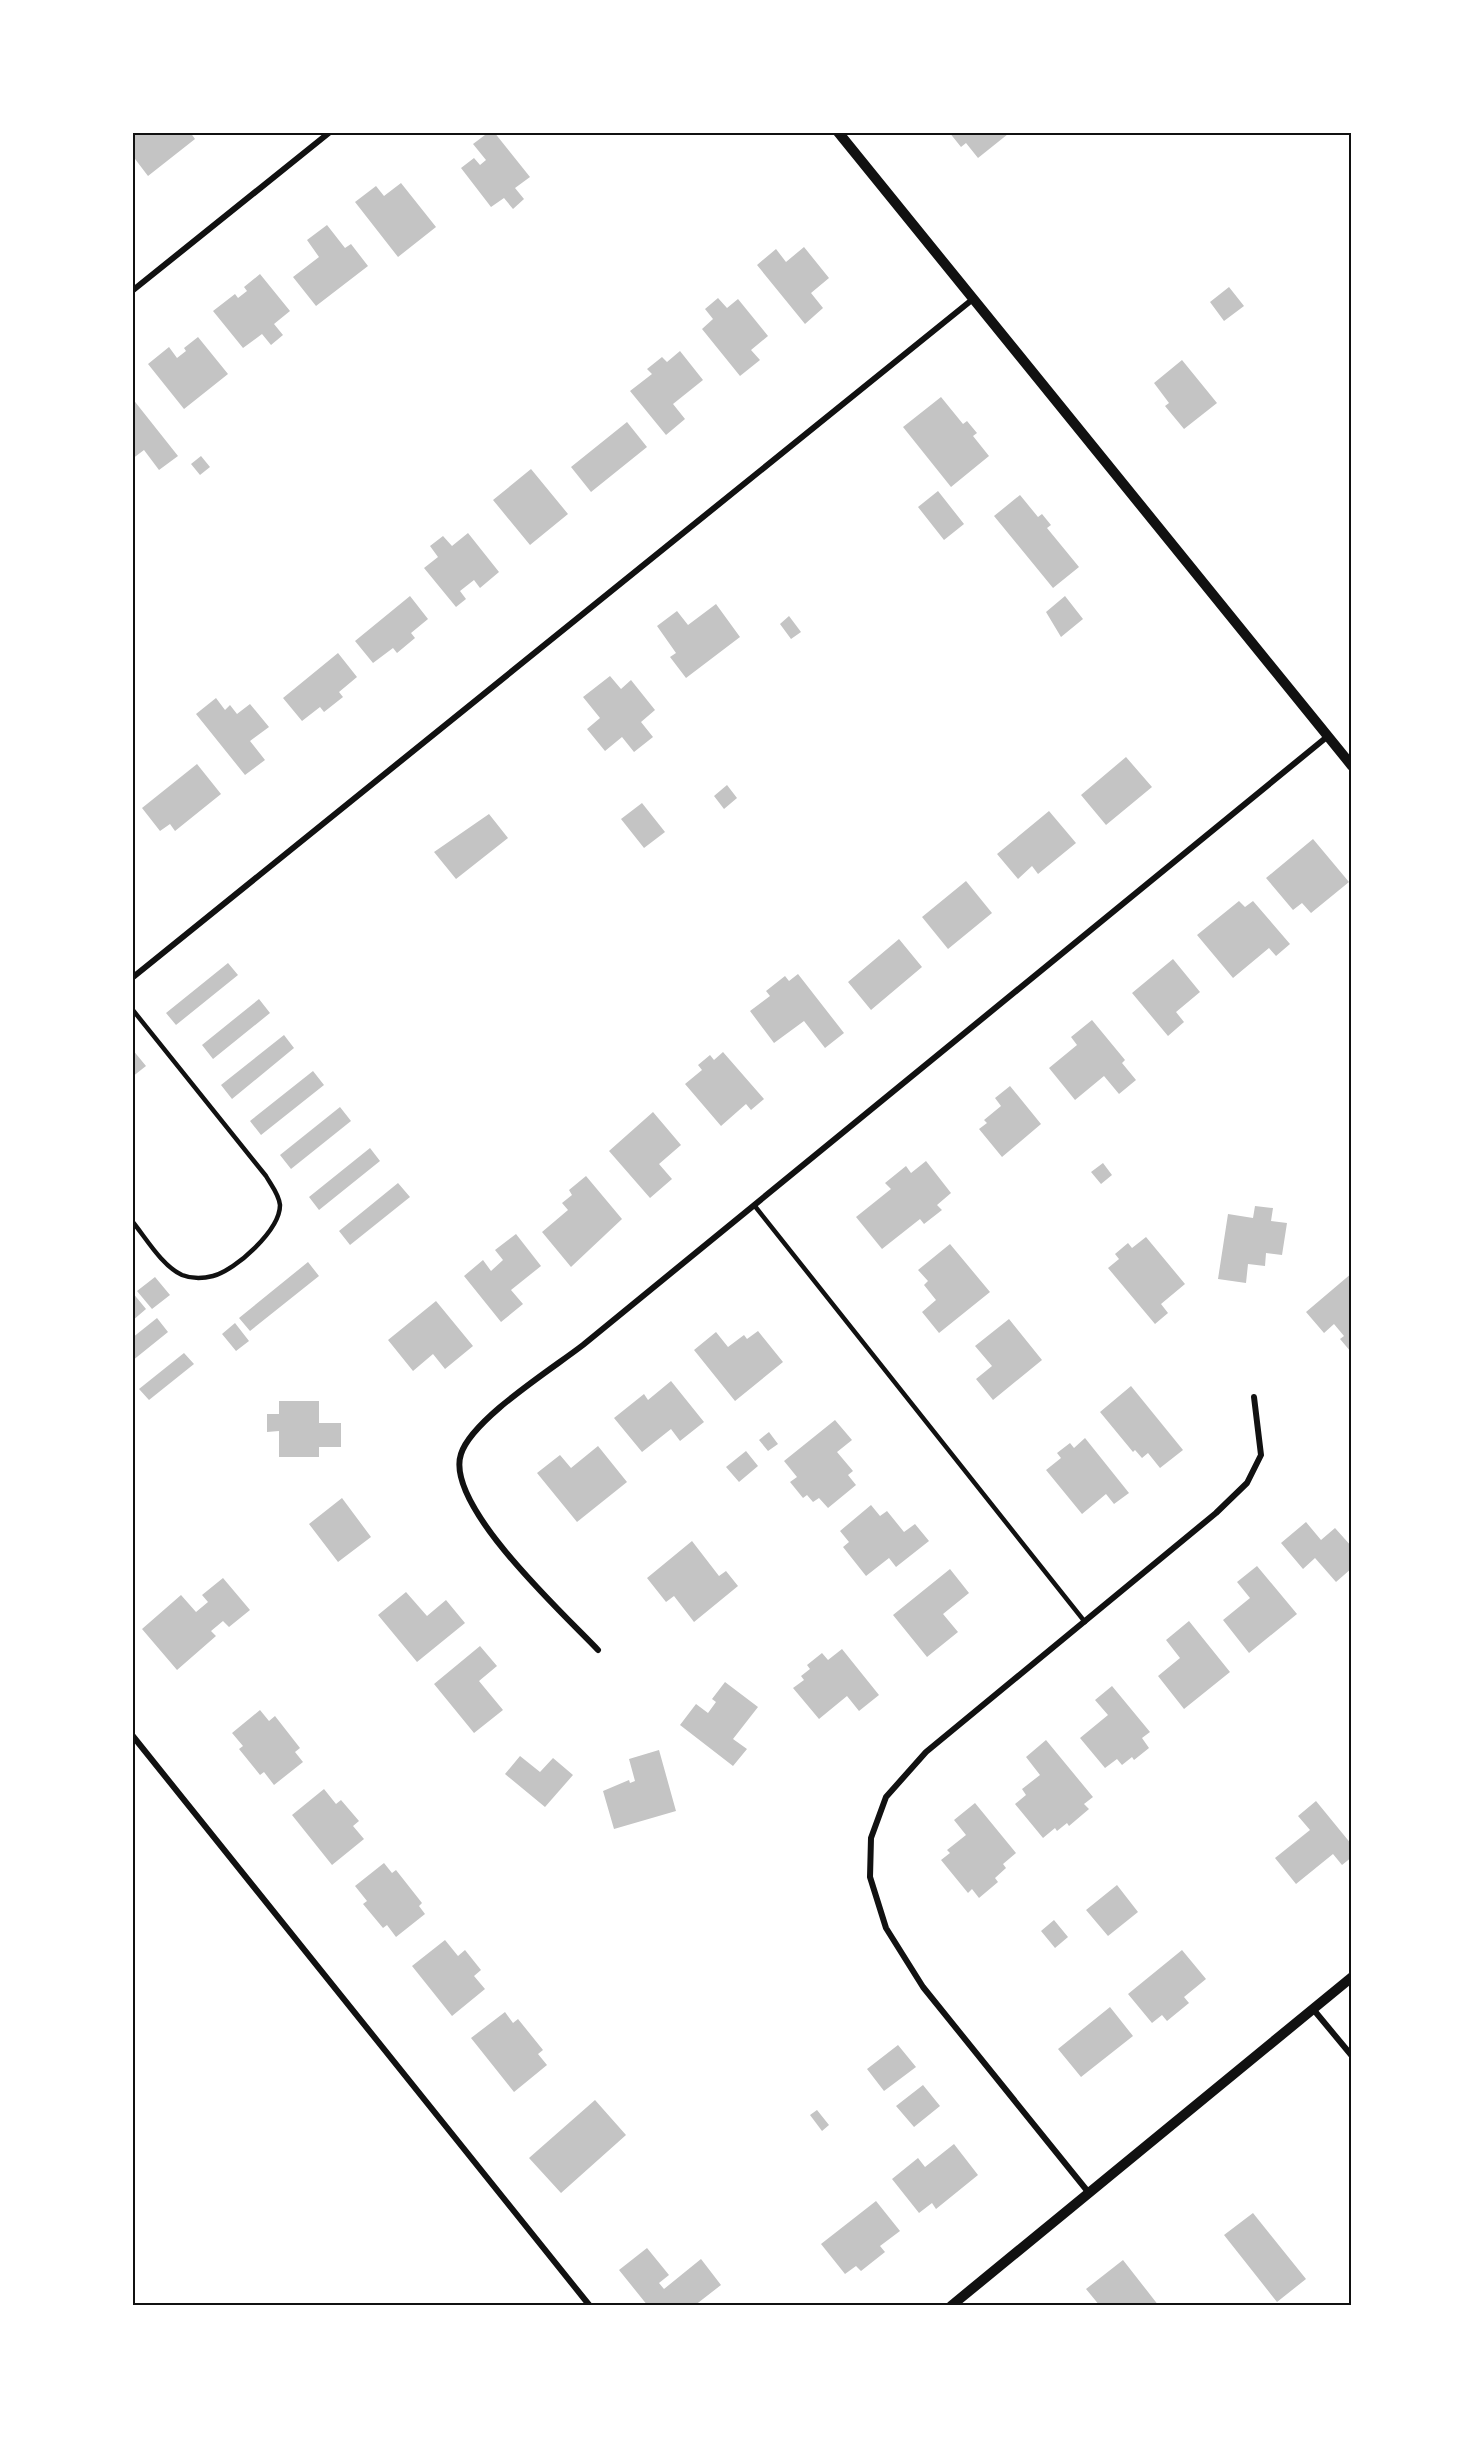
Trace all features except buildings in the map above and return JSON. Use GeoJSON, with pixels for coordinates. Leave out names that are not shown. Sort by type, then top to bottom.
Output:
{"type":"FeatureCollection","features":[{"type":"Feature","properties":{"kind":"street"},"geometry":{"type":"LineString","coordinates":[[132,291],[330,132]]}},
{"type":"Feature","properties":{"kind":"street"},"geometry":{"type":"LineString","coordinates":[[838,132],[1352,766]]}},
{"type":"Feature","properties":{"kind":"street"},"geometry":{"type":"LineString","coordinates":[[132,978],[974,299]]}},
{"type":"Feature","properties":{"kind":"street"},"geometry":{"type":"LineString","coordinates":[[598,1650],[490,1534],[470,1500],[458,1472],[461,1453],[479,1425],[583,1346],[1328,736]]}},
{"type":"Feature","properties":{"kind":"street"},"geometry":{"type":"LineString","coordinates":[[1089,2193],[923,1987],[886,1928],[870,1877],[872,1838],[886,1797],[926,1752],[1085,1622],[1247,1484],[1261,1455],[1254,1397]]}},
{"type":"Feature","properties":{"kind":"street"},"geometry":{"type":"LineString","coordinates":[[132,1735],[590,2306]]}},
{"type":"Feature","properties":{"kind":"street"},"geometry":{"type":"LineString","coordinates":[[951,2306],[1352,1977]]}},
{"type":"Feature","properties":{"kind":"street"},"geometry":{"type":"LineString","coordinates":[[1313,2009],[1352,2056]]}},
{"type":"Feature","properties":{"kind":"lane"},"geometry":{"type":"LineString","coordinates":[[132,1009],[266,1176],[277,1194],[280,1206],[267,1235],[234,1265],[215,1276],[195,1279],[172,1270],[132,1221]]}},
{"type":"Feature","properties":{"kind":"lane"},"geometry":{"type":"LineString","coordinates":[[754,1205],[1085,1622]]}}]}
